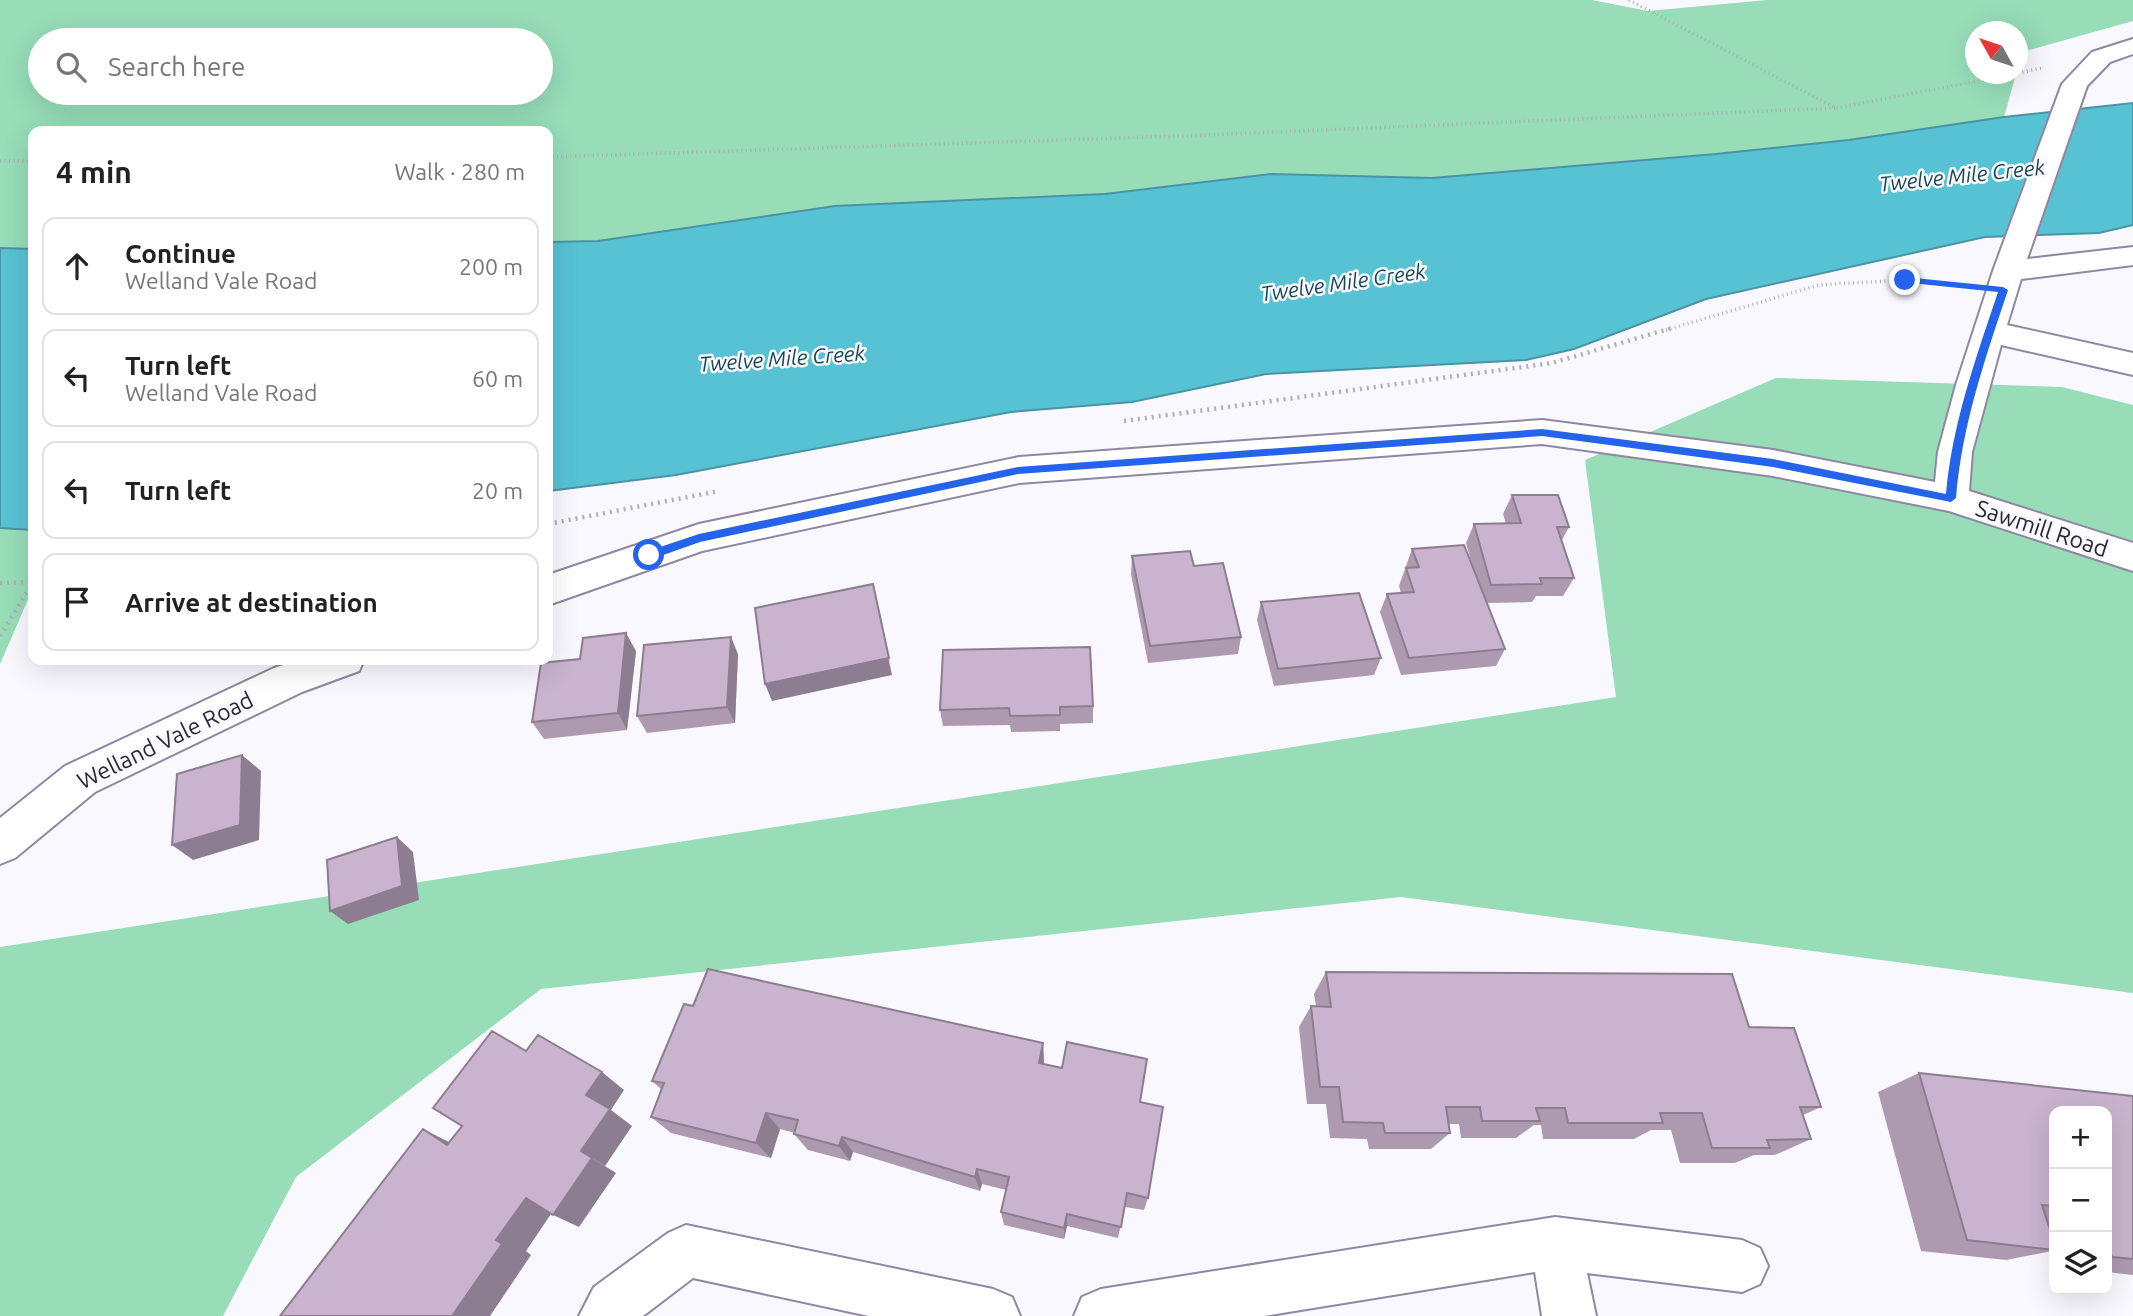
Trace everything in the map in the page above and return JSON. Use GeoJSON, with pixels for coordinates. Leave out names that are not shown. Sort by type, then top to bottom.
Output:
{"type":"FeatureCollection","features":[{"type":"Feature","properties":{"kind":"street"},"geometry":{"type":"LineString","coordinates":[[553,588],[699,538],[1018,470],[1542,432],[1773,463],[1951,498],[1955,452],[1972,385],[2008,273],[2075,84],[2101,57],[2133,46]]}},
{"type":"Feature","properties":{"kind":"street"},"geometry":{"type":"LineString","coordinates":[[2008,273],[2133,256]]}},
{"type":"Feature","properties":{"kind":"street"},"geometry":{"type":"LineString","coordinates":[[1989,332],[2133,364]]}},
{"type":"Feature","properties":{"kind":"street","name":"Sawmill Road"},"geometry":{"type":"LineString","coordinates":[[1951,498],[2133,557]]}},
{"type":"Feature","properties":{"kind":"street","name":"Welland Vale Road"},"geometry":{"type":"LineString","coordinates":[[0,844],[80,779],[288,680],[331,665]]}},
{"type":"Feature","properties":{"kind":"street"},"geometry":{"type":"LineString","coordinates":[[1101,1316],[1555,1243],[1742,1266]]}},
{"type":"Feature","properties":{"kind":"street"},"geometry":{"type":"LineString","coordinates":[[1555,1243],[1569,1316]]}},
{"type":"Feature","properties":{"kind":"street"},"geometry":{"type":"LineString","coordinates":[[606,1316],[613,1306],[686,1251],[993,1316]]}},
{"type":"Feature","properties":{"kind":"path"},"geometry":{"type":"LineString","coordinates":[[1629,0],[1836,108]]}},
{"type":"Feature","properties":{"kind":"path"},"geometry":{"type":"LineString","coordinates":[[553,157],[1168,137],[1836,108],[1965,83]]}},
{"type":"Feature","properties":{"kind":"path"},"geometry":{"type":"LineString","coordinates":[[0,161],[28,161]]}},
{"type":"Feature","properties":{"kind":"path"},"geometry":{"type":"LineString","coordinates":[[1122,422],[1552,363],[1819,285],[2008,273]]}},
{"type":"Feature","properties":{"kind":"path"},"geometry":{"type":"LineString","coordinates":[[553,523],[722,490]]}},
{"type":"Feature","properties":{"kind":"path"},"geometry":{"type":"LineString","coordinates":[[0,583],[28,582]]}},
{"type":"Feature","properties":{"kind":"path"},"geometry":{"type":"LineString","coordinates":[[0,636],[28,590]]}},
{"type":"Feature","properties":{"kind":"green space"},"geometry":{"type":"Polygon","coordinates":[[[0,0],[1592,0],[1648,11],[1767,0],[2133,0],[2133,21],[2028,50],[2028,21],[1965,21],[1965,84],[2013,84],[2004,117],[1849,140],[1432,178],[1271,174],[1105,194],[835,206],[598,241],[553,242],[553,126],[28,126],[28,249],[0,248],[0,0]]]}},
{"type":"Feature","properties":{"kind":"green space"},"geometry":{"type":"Polygon","coordinates":[[[1776,378],[2062,387],[2133,405],[2133,993],[1401,897],[541,989],[296,1177],[223,1316],[0,1316],[0,947],[1616,697],[1585,460],[1776,378]]]}},
{"type":"Feature","properties":{"kind":"green space"},"geometry":{"type":"Polygon","coordinates":[[[0,528],[28,530],[28,600],[0,664],[0,528]]]}},
{"type":"Feature","properties":{"kind":"water","name":"Twelve Mile Creek"},"geometry":{"type":"Polygon","coordinates":[[[2133,103],[2133,225],[2099,233],[1985,237],[1706,299],[1574,349],[1526,360],[1266,374],[1132,402],[1011,412],[676,475],[553,490],[553,242],[598,241],[835,206],[1105,194],[1271,174],[1432,178],[1716,154],[1849,140],[2004,117],[2133,103]]]}},
{"type":"Feature","properties":{"kind":"water"},"geometry":{"type":"Polygon","coordinates":[[[0,248],[28,249],[28,530],[0,528],[0,248]]]}},
{"type":"Feature","properties":{"kind":"building"},"geometry":{"type":"Polygon","coordinates":[[[1512,495],[1558,495],[1569,527],[1557,527],[1574,578],[1540,578],[1542,584],[1491,585],[1474,524],[1521,523],[1512,495]]]}},
{"type":"Feature","properties":{"kind":"building"},"geometry":{"type":"Polygon","coordinates":[[[1464,545],[1505,649],[1409,658],[1387,594],[1414,592],[1406,568],[1419,567],[1412,549],[1464,545]]]}},
{"type":"Feature","properties":{"kind":"building"},"geometry":{"type":"Polygon","coordinates":[[[1190,551],[1194,566],[1223,563],[1241,637],[1150,646],[1132,556],[1190,551]]]}},
{"type":"Feature","properties":{"kind":"building"},"geometry":{"type":"Polygon","coordinates":[[[873,584],[889,658],[765,684],[755,608],[873,584]]]}},
{"type":"Feature","properties":{"kind":"building"},"geometry":{"type":"Polygon","coordinates":[[[1359,593],[1381,658],[1278,669],[1261,602],[1359,593]]]}},
{"type":"Feature","properties":{"kind":"building"},"geometry":{"type":"Polygon","coordinates":[[[626,633],[618,713],[532,722],[541,665],[580,659],[583,638],[626,633]]]}},
{"type":"Feature","properties":{"kind":"building"},"geometry":{"type":"Polygon","coordinates":[[[731,637],[727,707],[637,716],[644,645],[731,637]]]}},
{"type":"Feature","properties":{"kind":"building"},"geometry":{"type":"Polygon","coordinates":[[[1090,647],[1093,706],[1060,707],[1060,715],[1010,716],[1009,708],[940,710],[943,650],[1090,647]]]}},
{"type":"Feature","properties":{"kind":"building"},"geometry":{"type":"Polygon","coordinates":[[[242,755],[240,825],[172,845],[177,774],[242,755]]]}},
{"type":"Feature","properties":{"kind":"building"},"geometry":{"type":"Polygon","coordinates":[[[397,837],[402,886],[330,911],[327,860],[397,837]]]}},
{"type":"Feature","properties":{"kind":"building"},"geometry":{"type":"Polygon","coordinates":[[[708,969],[1043,1043],[1039,1063],[1062,1068],[1067,1042],[1147,1059],[1140,1102],[1163,1107],[1148,1198],[1127,1193],[1121,1227],[1067,1214],[1064,1228],[1001,1212],[1009,1177],[977,1169],[975,1177],[842,1137],[839,1146],[794,1134],[798,1120],[766,1113],[756,1143],[651,1117],[664,1083],[652,1081],[684,1004],[693,1006],[708,969]]]}},
{"type":"Feature","properties":{"kind":"building"},"geometry":{"type":"Polygon","coordinates":[[[1326,972],[1732,974],[1749,1027],[1794,1028],[1821,1107],[1800,1107],[1811,1139],[1767,1140],[1770,1148],[1712,1148],[1702,1113],[1660,1113],[1663,1123],[1568,1123],[1565,1108],[1536,1108],[1540,1121],[1482,1121],[1480,1107],[1446,1107],[1450,1133],[1385,1133],[1383,1123],[1343,1122],[1339,1087],[1320,1087],[1311,1006],[1331,1007],[1326,972]]]}},
{"type":"Feature","properties":{"kind":"building"},"geometry":{"type":"Polygon","coordinates":[[[492,1031],[526,1051],[538,1035],[602,1072],[586,1095],[610,1109],[581,1151],[592,1158],[553,1215],[526,1198],[496,1240],[502,1244],[452,1316],[280,1316],[423,1129],[447,1145],[462,1126],[433,1108],[492,1031]]]}},
{"type":"Feature","properties":{"kind":"building"},"geometry":{"type":"Polygon","coordinates":[[[1919,1073],[2133,1096],[2133,1259],[2112,1257],[2112,1106],[2049,1106],[2049,1206],[2042,1205],[2049,1227],[2049,1249],[1967,1240],[1919,1073]]]}},
{"type":"Feature","properties":{"kind":"route"},"geometry":{"type":"LineString","coordinates":[[649,555],[699,538],[1018,470],[1542,432],[1773,463],[1951,498],[1955,452],[1972,385],[2003,290],[1905,280]]}}]}
